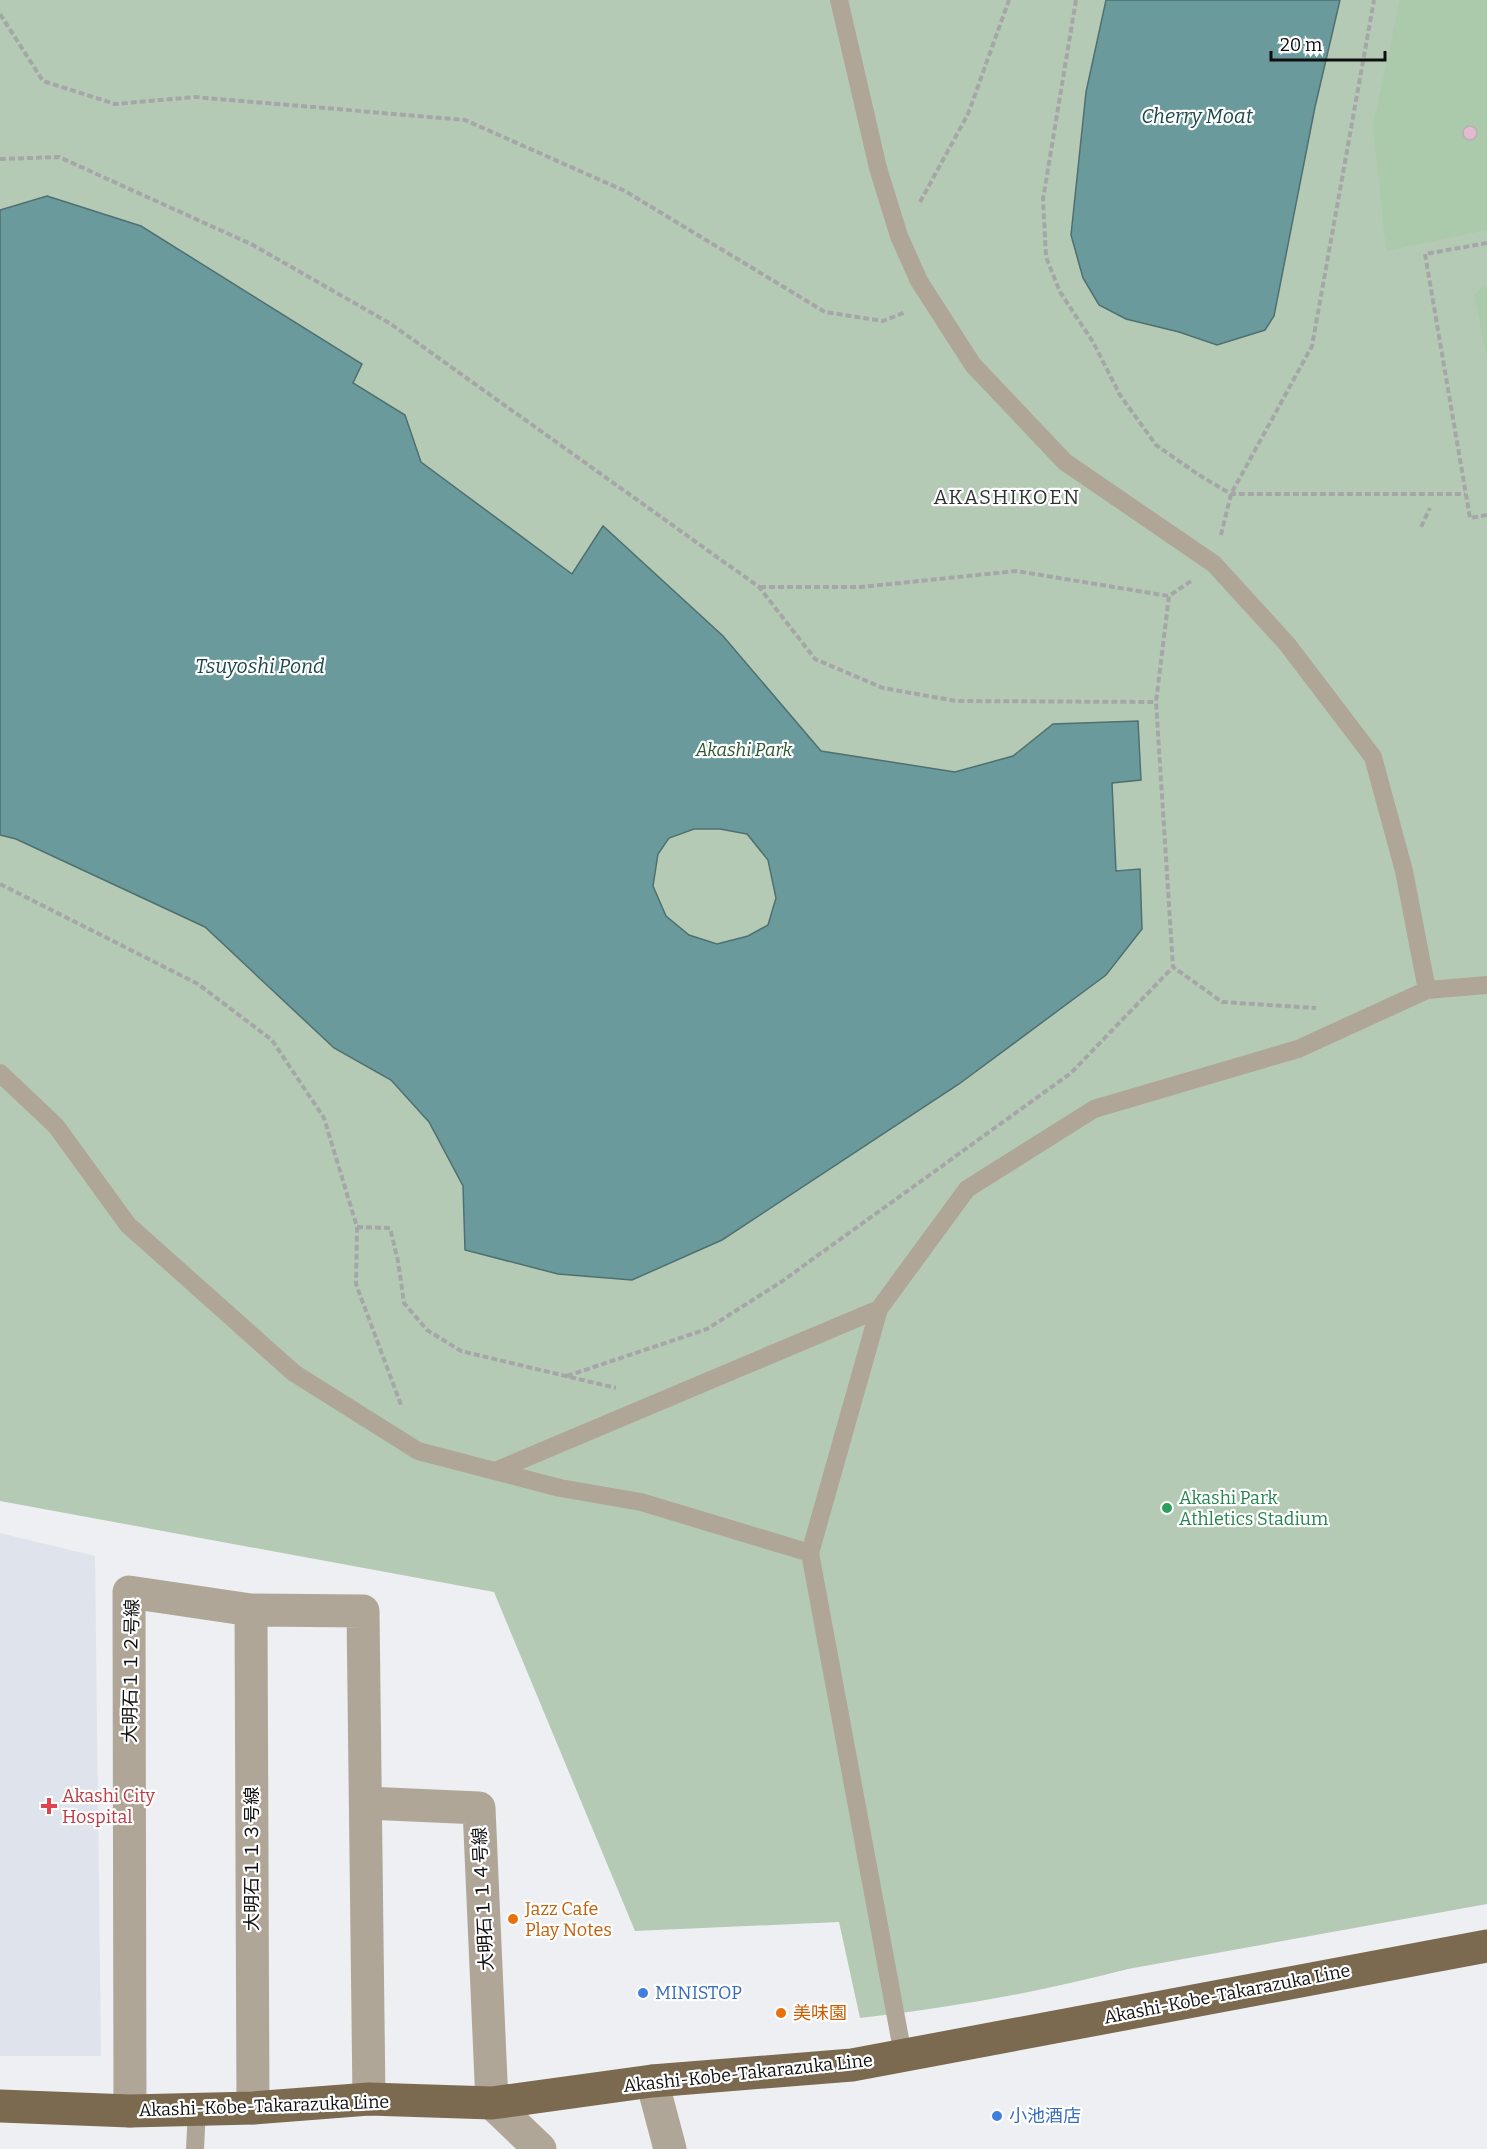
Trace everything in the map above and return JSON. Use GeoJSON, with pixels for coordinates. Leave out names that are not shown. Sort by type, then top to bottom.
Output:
{"type":"FeatureCollection","features":[{"type":"Feature","properties":{"kind":"main road","name":"Akashi-Kobe-Takarazuka Line"},"geometry":{"type":"LineString","coordinates":[[0,2106],[130,2111],[253,2108],[369,2099],[492,2103],[652,2081],[852,2065],[1487,1946]]}},
{"type":"Feature","properties":{"kind":"street","name":"大明石１１２号線"},"geometry":{"type":"LineString","coordinates":[[130,2111],[129,1592],[251,1610],[363,1611],[369,2099]]}},
{"type":"Feature","properties":{"kind":"street","name":"大明石１１３号線"},"geometry":{"type":"LineString","coordinates":[[251,1610],[253,2108]]}},
{"type":"Feature","properties":{"kind":"street","name":"大明石１１４号線"},"geometry":{"type":"LineString","coordinates":[[366,1803],[478,1808],[492,2103]]}},
{"type":"Feature","properties":{"kind":"street"},"geometry":{"type":"LineString","coordinates":[[652,2081],[670,2149]]}},
{"type":"Feature","properties":{"kind":"street"},"geometry":{"type":"LineString","coordinates":[[492,2103],[540,2149]]}},
{"type":"Feature","properties":{"kind":"lane"},"geometry":{"type":"LineString","coordinates":[[838,0],[878,168],[899,236],[919,281],[973,365],[1065,462],[1214,564],[1287,644],[1373,757],[1404,871],[1427,990]]}},
{"type":"Feature","properties":{"kind":"lane"},"geometry":{"type":"LineString","coordinates":[[903,2055],[810,1553],[879,1309],[967,1189],[1094,1109],[1298,1049],[1427,990],[1487,985]]}},
{"type":"Feature","properties":{"kind":"lane"},"geometry":{"type":"LineString","coordinates":[[0,1073],[56,1125],[128,1225],[294,1373],[418,1451],[560,1488],[641,1502],[810,1553]]}},
{"type":"Feature","properties":{"kind":"lane"},"geometry":{"type":"LineString","coordinates":[[495,1471],[879,1309]]}},
{"type":"Feature","properties":{"kind":"lane"},"geometry":{"type":"LineString","coordinates":[[195,2149],[197,2109]]}},
{"type":"Feature","properties":{"kind":"path"},"geometry":{"type":"LineString","coordinates":[[899,236],[968,114],[1009,0]]}},
{"type":"Feature","properties":{"kind":"path"},"geometry":{"type":"LineString","coordinates":[[1076,0],[1043,199],[1046,257],[1060,292],[1094,342],[1120,395],[1156,445],[1231,494],[1465,494]]}},
{"type":"Feature","properties":{"kind":"path"},"geometry":{"type":"LineString","coordinates":[[759,587],[861,587],[1016,571],[1169,596],[1214,564],[1231,494],[1312,346],[1374,0]]}},
{"type":"Feature","properties":{"kind":"path"},"geometry":{"type":"LineString","coordinates":[[0,14],[43,81],[114,104],[195,97],[465,120],[625,191],[825,312],[883,321],[933,302]]}},
{"type":"Feature","properties":{"kind":"path"},"geometry":{"type":"LineString","coordinates":[[0,159],[59,157],[253,245],[391,324],[759,587],[815,659],[883,688],[956,701],[1156,702]]}},
{"type":"Feature","properties":{"kind":"path"},"geometry":{"type":"LineString","coordinates":[[1487,243],[1425,254],[1470,518],[1487,515]]}},
{"type":"Feature","properties":{"kind":"path"},"geometry":{"type":"LineString","coordinates":[[1421,527],[1430,508]]}},
{"type":"Feature","properties":{"kind":"path"},"geometry":{"type":"LineString","coordinates":[[567,1376],[707,1329],[781,1282],[1071,1073],[1173,967],[1156,702],[1169,596]]}},
{"type":"Feature","properties":{"kind":"path"},"geometry":{"type":"LineString","coordinates":[[0,884],[198,984],[272,1040],[324,1118],[357,1227],[356,1284],[418,1451]]}},
{"type":"Feature","properties":{"kind":"path"},"geometry":{"type":"LineString","coordinates":[[1173,967],[1222,1002],[1317,1008]]}},
{"type":"Feature","properties":{"kind":"path"},"geometry":{"type":"LineString","coordinates":[[357,1227],[390,1228],[398,1261],[404,1303],[427,1330],[461,1351],[663,1399]]}},
{"type":"Feature","properties":{"kind":"shaded area","name":"Akashi City Hospital"},"geometry":{"type":"Polygon","coordinates":[[[0,1533],[95,1556],[101,2056],[0,2056],[0,1533]]]}},
{"type":"Feature","properties":{"kind":"green space","name":"Akashi Park"},"geometry":{"type":"Polygon","coordinates":[[[0,0],[1487,0],[1487,1904],[1128,1969],[995,1998],[860,2018],[839,1922],[635,1931],[494,1592],[0,1501],[0,0]]]}},
{"type":"Feature","properties":{"kind":"green space"},"geometry":{"type":"Polygon","coordinates":[[[1400,0],[1487,0],[1487,230],[1386,251],[1373,125],[1400,0]]]}},
{"type":"Feature","properties":{"kind":"green space"},"geometry":{"type":"Polygon","coordinates":[[[1487,285],[1487,357],[1474,294],[1487,285]]]}},
{"type":"Feature","properties":{"kind":"water","name":"Cherry Moat"},"geometry":{"type":"Polygon","coordinates":[[[1106,0],[1340,0],[1315,107],[1274,316],[1265,330],[1217,345],[1179,332],[1126,319],[1099,305],[1083,278],[1071,235],[1086,92],[1106,0]]]}},
{"type":"Feature","properties":{"kind":"water","name":"Tsuyoshi Pond"},"geometry":{"type":"Polygon","coordinates":[[[47,196],[141,226],[362,364],[353,383],[405,415],[421,462],[572,574],[603,526],[723,636],[821,751],[955,772],[1013,756],[1053,724],[1138,721],[1141,780],[1112,783],[1116,871],[1140,869],[1142,929],[1106,975],[959,1084],[722,1240],[632,1280],[558,1274],[465,1250],[463,1186],[429,1122],[391,1080],[334,1048],[205,927],[16,839],[0,835],[0,210],[47,196]],[[694,829],[669,838],[658,854],[653,886],[666,916],[689,935],[717,944],[748,936],[768,925],[776,898],[768,860],[747,834],[720,829],[694,829]]]}},
{"type":"Feature","properties":{"kind":"building"},"geometry":{"type":"Polygon","coordinates":[[[1467,126],[1473,126],[1477,133],[1473,140],[1467,140],[1463,136],[1463,130],[1467,126]]]}},
{"type":"Feature","properties":{"kind":"place","name":"Akashi Park Athletics Stadium"},"geometry":{"type":"Point","coordinates":[1167,1508]}},
{"type":"Feature","properties":{"kind":"place","name":"Akashi City Hospital"},"geometry":{"type":"Point","coordinates":[49,1806]}},
{"type":"Feature","properties":{"kind":"place","name":"Jazz Cafe Play Notes"},"geometry":{"type":"Point","coordinates":[513,1919]}},
{"type":"Feature","properties":{"kind":"place","name":"MINISTOP"},"geometry":{"type":"Point","coordinates":[643,1993]}},
{"type":"Feature","properties":{"kind":"place","name":"美味園"},"geometry":{"type":"Point","coordinates":[781,2013]}},
{"type":"Feature","properties":{"kind":"place","name":"小池酒店"},"geometry":{"type":"Point","coordinates":[997,2116]}},
{"type":"Feature","properties":{"kind":"district","name":"AKASHIKOEN"},"geometry":{"type":"Point","coordinates":[1007,497]}}]}
